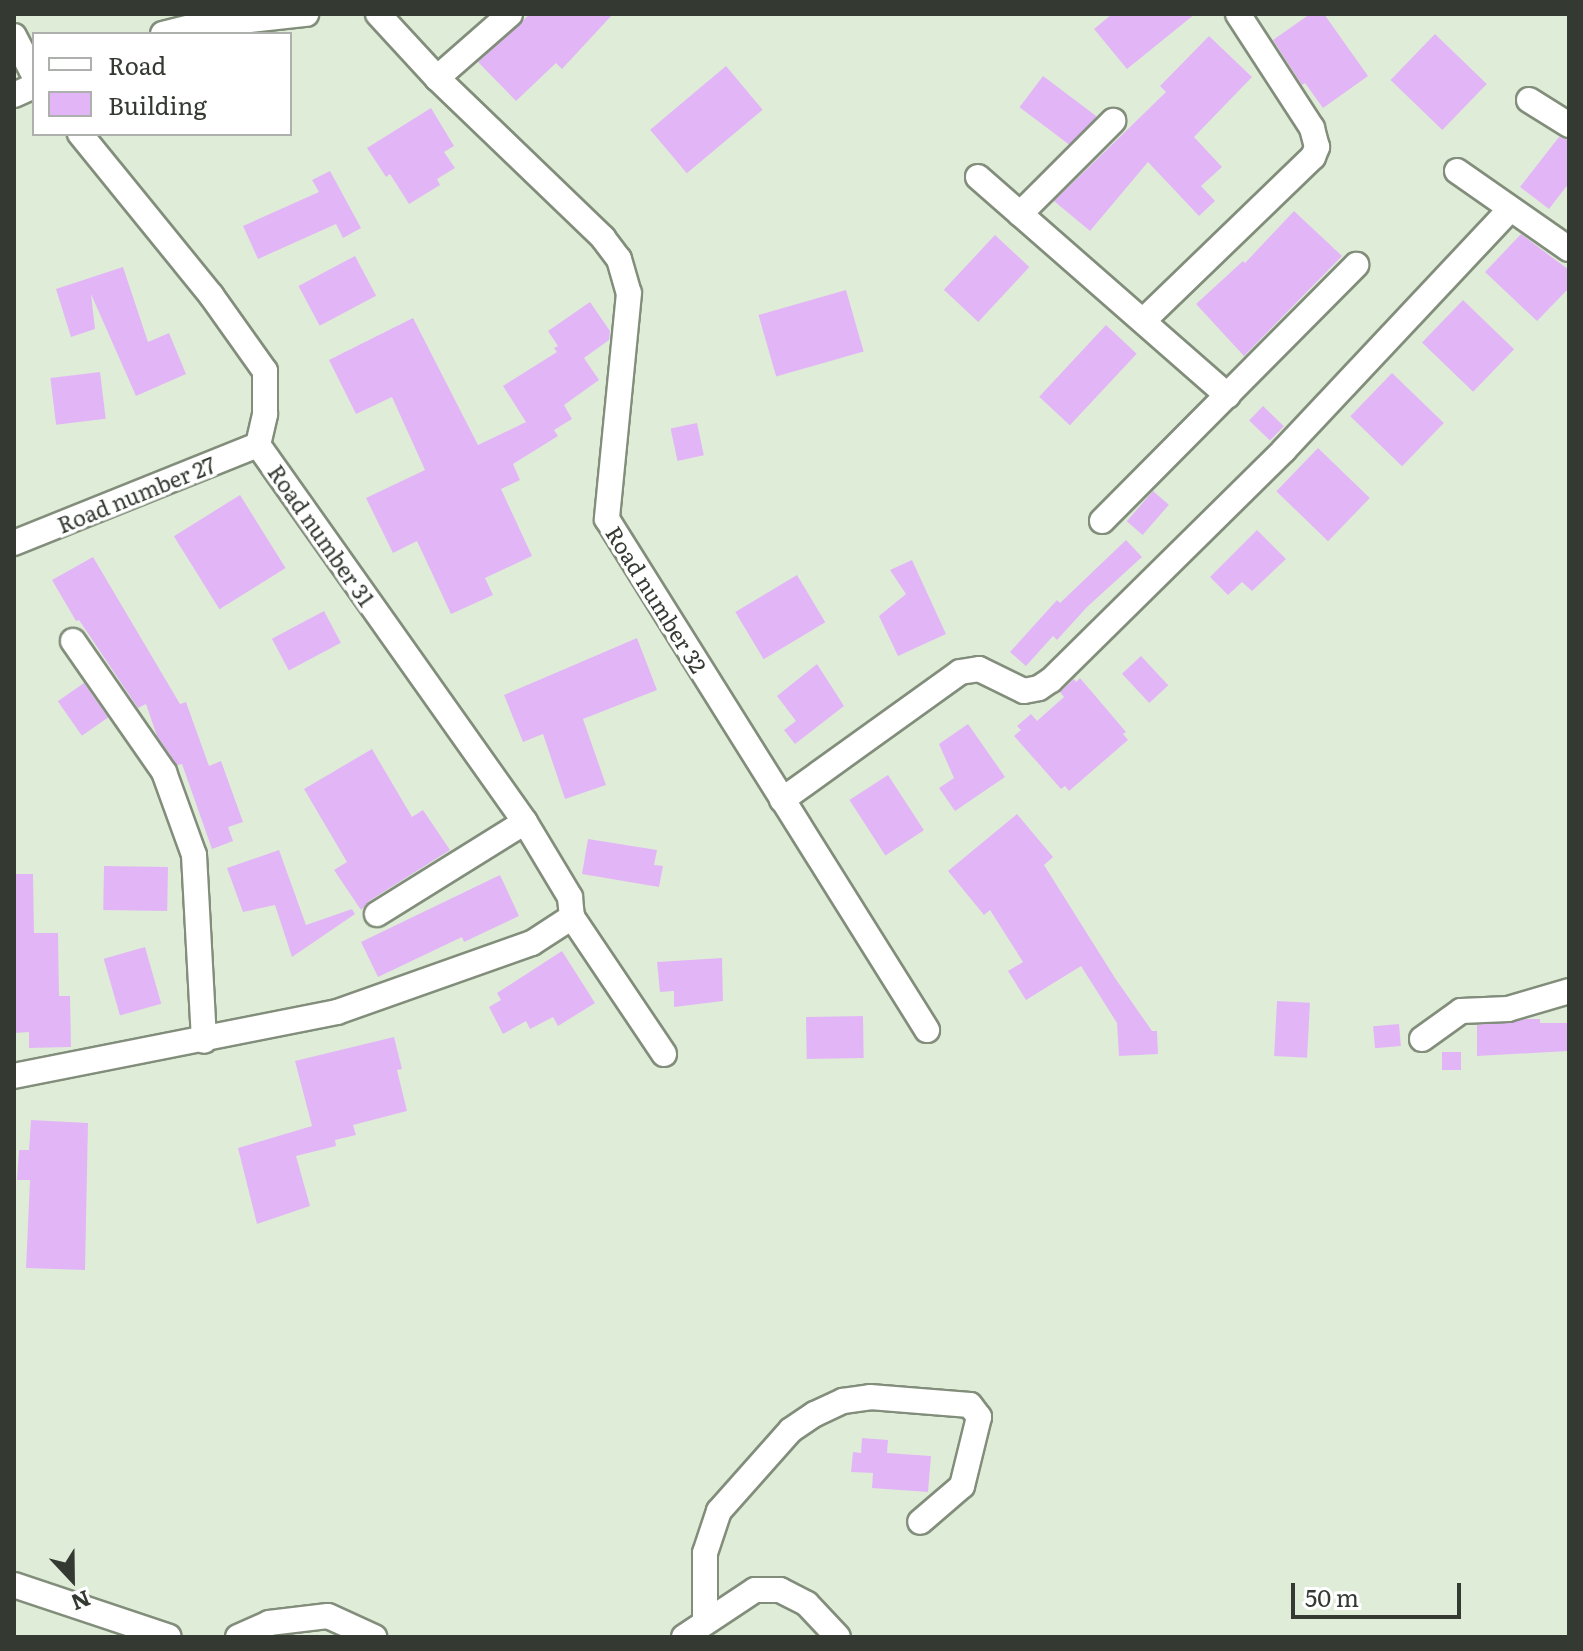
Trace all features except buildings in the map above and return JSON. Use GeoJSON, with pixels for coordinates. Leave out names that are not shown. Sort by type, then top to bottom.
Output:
{"type":"FeatureCollection","features":[{"type":"Feature","properties":{"kind":"street"},"geometry":{"type":"LineString","coordinates":[[171,32],[195,26],[306,14]]}},
{"type":"Feature","properties":{"kind":"street","name":"Road number 32"},"geometry":{"type":"LineString","coordinates":[[378,14],[437,78],[603,238],[619,259],[629,293],[607,519],[927,1030]]}},
{"type":"Feature","properties":{"kind":"street"},"geometry":{"type":"LineString","coordinates":[[437,78],[510,14]]}},
{"type":"Feature","properties":{"kind":"street"},"geometry":{"type":"LineString","coordinates":[[1144,320],[1313,157],[1317,147],[1312,128],[1247,18]]}},
{"type":"Feature","properties":{"kind":"street"},"geometry":{"type":"LineString","coordinates":[[14,36],[32,71]]}},
{"type":"Feature","properties":{"kind":"street"},"geometry":{"type":"LineString","coordinates":[[1529,100],[1569,125]]}},
{"type":"Feature","properties":{"kind":"street"},"geometry":{"type":"LineString","coordinates":[[1020,214],[1113,121]]}},
{"type":"Feature","properties":{"kind":"street","name":"Road number 31"},"geometry":{"type":"LineString","coordinates":[[82,136],[211,295],[265,371],[265,414],[258,445],[525,822],[571,907],[664,1054]]}},
{"type":"Feature","properties":{"kind":"street"},"geometry":{"type":"LineString","coordinates":[[1457,171],[1569,249]]}},
{"type":"Feature","properties":{"kind":"street"},"geometry":{"type":"LineString","coordinates":[[978,177],[1228,396]]}},
{"type":"Feature","properties":{"kind":"street"},"geometry":{"type":"LineString","coordinates":[[782,800],[960,672],[979,669],[1024,691],[1039,688],[1051,680],[1284,450],[1510,209]]}},
{"type":"Feature","properties":{"kind":"street"},"geometry":{"type":"LineString","coordinates":[[1102,521],[1356,265]]}},
{"type":"Feature","properties":{"kind":"street","name":"Road number 27"},"geometry":{"type":"LineString","coordinates":[[14,543],[258,445]]}},
{"type":"Feature","properties":{"kind":"street"},"geometry":{"type":"LineString","coordinates":[[73,641],[164,772],[194,855],[204,1041]]}},
{"type":"Feature","properties":{"kind":"street"},"geometry":{"type":"LineString","coordinates":[[377,914],[525,822]]}},
{"type":"Feature","properties":{"kind":"street"},"geometry":{"type":"LineString","coordinates":[[14,1076],[204,1041],[337,1012],[532,943],[571,907]]}},
{"type":"Feature","properties":{"kind":"street"},"geometry":{"type":"LineString","coordinates":[[1422,1039],[1461,1011],[1508,1009],[1569,991]]}},
{"type":"Feature","properties":{"kind":"street"},"geometry":{"type":"LineString","coordinates":[[705,1622],[705,1553],[719,1511],[791,1430],[815,1414],[843,1401],[870,1397],[970,1405],[979,1417],[962,1486],[920,1522]]}},
{"type":"Feature","properties":{"kind":"street"},"geometry":{"type":"LineString","coordinates":[[14,1585],[169,1637]]}},
{"type":"Feature","properties":{"kind":"street"},"geometry":{"type":"LineString","coordinates":[[684,1637],[755,1590],[780,1590],[807,1604],[838,1637]]}},
{"type":"Feature","properties":{"kind":"street"},"geometry":{"type":"LineString","coordinates":[[238,1637],[269,1623],[328,1616],[374,1637]]}}]}
